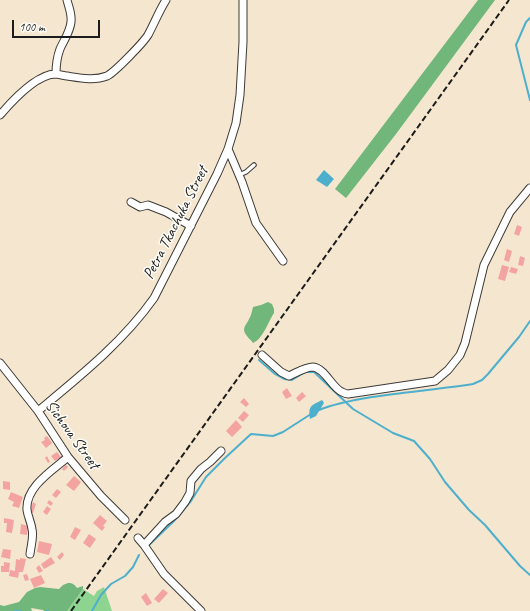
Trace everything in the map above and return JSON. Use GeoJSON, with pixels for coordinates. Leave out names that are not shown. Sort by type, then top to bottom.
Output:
{"type":"FeatureCollection","features":[{"type":"Feature","properties":{"kind":"street"},"geometry":{"type":"LineString","coordinates":[[56,74],[56,64],[60,50],[68,33],[71,22],[71,12],[67,0]]}},
{"type":"Feature","properties":{"kind":"street"},"geometry":{"type":"LineString","coordinates":[[0,115],[13,100],[41,78],[56,74],[83,79],[107,76],[115,70],[147,36],[166,0]]}},
{"type":"Feature","properties":{"kind":"street","name":"Petra Tkachuka Street"},"geometry":{"type":"LineString","coordinates":[[38,411],[108,351],[145,311],[154,298],[217,174],[228,149],[236,123],[240,95],[244,12],[243,0]]}},
{"type":"Feature","properties":{"kind":"street"},"geometry":{"type":"LineString","coordinates":[[228,149],[256,223],[283,261]]}},
{"type":"Feature","properties":{"kind":"street"},"geometry":{"type":"LineString","coordinates":[[262,355],[281,372],[289,376],[313,367],[318,369],[341,392],[348,394],[435,381],[448,370],[460,355],[484,265],[510,212],[530,188]]}},
{"type":"Feature","properties":{"kind":"street"},"geometry":{"type":"LineString","coordinates":[[131,202],[140,207],[148,205],[166,212],[191,226]]}},
{"type":"Feature","properties":{"kind":"street","name":"Sichova Street"},"geometry":{"type":"LineString","coordinates":[[0,363],[38,411],[68,457],[101,496],[125,520]]}},
{"type":"Feature","properties":{"kind":"street"},"geometry":{"type":"LineString","coordinates":[[144,545],[165,522],[176,514],[190,492],[191,481],[201,469],[221,451]]}},
{"type":"Feature","properties":{"kind":"street"},"geometry":{"type":"LineString","coordinates":[[30,554],[33,532],[27,508],[30,494],[42,480],[68,457]]}},
{"type":"Feature","properties":{"kind":"street"},"geometry":{"type":"LineString","coordinates":[[138,538],[164,574],[201,611]]}},
{"type":"Feature","properties":{"kind":"lane"},"geometry":{"type":"LineString","coordinates":[[239,175],[246,172],[254,165]]}},
{"type":"Feature","properties":{"kind":"green space"},"geometry":{"type":"Polygon","coordinates":[[[478,0],[495,0],[396,134],[346,198],[335,189],[478,0]]]}},
{"type":"Feature","properties":{"kind":"green space"},"geometry":{"type":"Polygon","coordinates":[[[268,302],[272,304],[274,313],[260,338],[253,343],[244,331],[245,327],[253,307],[268,302]]]}},
{"type":"Feature","properties":{"kind":"green space"},"geometry":{"type":"Polygon","coordinates":[[[68,583],[74,584],[77,588],[83,586],[83,589],[67,611],[44,611],[31,608],[32,611],[0,611],[0,605],[4,606],[19,602],[27,592],[35,588],[40,587],[59,589],[68,583]]]}},
{"type":"Feature","properties":{"kind":"green space"},"geometry":{"type":"Polygon","coordinates":[[[104,587],[112,611],[67,611],[83,589],[94,596],[97,591],[104,587]]]}},
{"type":"Feature","properties":{"kind":"water"},"geometry":{"type":"Polygon","coordinates":[[[324,170],[334,179],[327,187],[316,180],[324,170]]]}},
{"type":"Feature","properties":{"kind":"water"},"geometry":{"type":"Polygon","coordinates":[[[322,400],[324,403],[316,416],[310,419],[309,411],[311,406],[322,400]]]}},
{"type":"Feature","properties":{"kind":"building"},"geometry":{"type":"Polygon","coordinates":[[[517,225],[522,227],[519,236],[514,234],[517,225]]]}},
{"type":"Feature","properties":{"kind":"building"},"geometry":{"type":"Polygon","coordinates":[[[507,249],[512,251],[509,262],[504,260],[507,249]]]}},
{"type":"Feature","properties":{"kind":"building"},"geometry":{"type":"Polygon","coordinates":[[[520,256],[525,258],[523,266],[518,265],[520,256]]]}},
{"type":"Feature","properties":{"kind":"building"},"geometry":{"type":"Polygon","coordinates":[[[502,265],[509,267],[505,281],[498,279],[502,265]]]}},
{"type":"Feature","properties":{"kind":"building"},"geometry":{"type":"Polygon","coordinates":[[[511,267],[518,269],[516,274],[509,272],[511,267]]]}},
{"type":"Feature","properties":{"kind":"building"},"geometry":{"type":"Polygon","coordinates":[[[287,388],[292,396],[286,399],[282,392],[287,388]]]}},
{"type":"Feature","properties":{"kind":"building"},"geometry":{"type":"Polygon","coordinates":[[[302,392],[306,396],[299,402],[296,398],[302,392]]]}},
{"type":"Feature","properties":{"kind":"building"},"geometry":{"type":"Polygon","coordinates":[[[244,398],[249,404],[246,407],[240,402],[244,398]]]}},
{"type":"Feature","properties":{"kind":"building"},"geometry":{"type":"Polygon","coordinates":[[[244,411],[249,415],[243,422],[238,418],[244,411]]]}},
{"type":"Feature","properties":{"kind":"building"},"geometry":{"type":"Polygon","coordinates":[[[236,420],[242,427],[232,437],[226,431],[236,420]]]}},
{"type":"Feature","properties":{"kind":"building"},"geometry":{"type":"Polygon","coordinates":[[[47,436],[52,443],[46,448],[41,442],[45,440],[44,438],[47,436]]]}},
{"type":"Feature","properties":{"kind":"building"},"geometry":{"type":"Polygon","coordinates":[[[57,452],[61,457],[55,461],[51,456],[57,452]]]}},
{"type":"Feature","properties":{"kind":"building"},"geometry":{"type":"Polygon","coordinates":[[[47,456],[50,462],[48,463],[45,458],[47,456]]]}},
{"type":"Feature","properties":{"kind":"building"},"geometry":{"type":"Polygon","coordinates":[[[66,465],[68,467],[64,471],[62,469],[66,465]]]}},
{"type":"Feature","properties":{"kind":"building"},"geometry":{"type":"Polygon","coordinates":[[[74,476],[81,482],[74,491],[66,485],[74,476]]]}},
{"type":"Feature","properties":{"kind":"building"},"geometry":{"type":"Polygon","coordinates":[[[3,481],[10,482],[10,490],[3,489],[3,481]]]}},
{"type":"Feature","properties":{"kind":"building"},"geometry":{"type":"Polygon","coordinates":[[[57,489],[61,492],[56,498],[52,495],[57,489]]]}},
{"type":"Feature","properties":{"kind":"building"},"geometry":{"type":"Polygon","coordinates":[[[11,492],[23,497],[19,508],[12,506],[14,502],[8,499],[11,492]]]}},
{"type":"Feature","properties":{"kind":"building"},"geometry":{"type":"Polygon","coordinates":[[[49,500],[53,503],[51,506],[47,503],[49,500]]]}},
{"type":"Feature","properties":{"kind":"building"},"geometry":{"type":"Polygon","coordinates":[[[33,502],[36,504],[33,513],[30,512],[33,502]]]}},
{"type":"Feature","properties":{"kind":"building"},"geometry":{"type":"Polygon","coordinates":[[[47,506],[51,509],[47,515],[43,512],[47,506]]]}},
{"type":"Feature","properties":{"kind":"building"},"geometry":{"type":"Polygon","coordinates":[[[100,515],[107,521],[103,526],[105,527],[102,531],[93,523],[100,515]]]}},
{"type":"Feature","properties":{"kind":"building"},"geometry":{"type":"Polygon","coordinates":[[[4,518],[14,520],[12,533],[6,532],[7,523],[4,523],[4,518]]]}},
{"type":"Feature","properties":{"kind":"building"},"geometry":{"type":"Polygon","coordinates":[[[21,524],[28,526],[27,535],[20,534],[21,524]]]}},
{"type":"Feature","properties":{"kind":"building"},"geometry":{"type":"Polygon","coordinates":[[[75,527],[81,530],[75,540],[70,537],[75,527]]]}},
{"type":"Feature","properties":{"kind":"building"},"geometry":{"type":"Polygon","coordinates":[[[89,534],[96,539],[90,548],[83,543],[89,534]]]}},
{"type":"Feature","properties":{"kind":"building"},"geometry":{"type":"Polygon","coordinates":[[[39,541],[52,544],[49,555],[37,552],[39,541]]]}},
{"type":"Feature","properties":{"kind":"building"},"geometry":{"type":"Polygon","coordinates":[[[3,549],[11,550],[10,559],[1,557],[3,549]]]}},
{"type":"Feature","properties":{"kind":"building"},"geometry":{"type":"Polygon","coordinates":[[[62,552],[64,555],[60,560],[57,557],[62,552]]]}},
{"type":"Feature","properties":{"kind":"building"},"geometry":{"type":"Polygon","coordinates":[[[51,557],[55,563],[44,569],[41,564],[51,557]]]}},
{"type":"Feature","properties":{"kind":"building"},"geometry":{"type":"Polygon","coordinates":[[[20,558],[26,559],[23,572],[19,572],[18,578],[9,576],[10,570],[15,571],[16,559],[20,560],[20,558]]]}},
{"type":"Feature","properties":{"kind":"building"},"geometry":{"type":"Polygon","coordinates":[[[4,562],[10,563],[9,572],[1,572],[1,566],[4,566],[4,562]]]}},
{"type":"Feature","properties":{"kind":"building"},"geometry":{"type":"Polygon","coordinates":[[[39,565],[43,571],[39,573],[36,568],[39,565]]]}},
{"type":"Feature","properties":{"kind":"building"},"geometry":{"type":"Polygon","coordinates":[[[27,574],[29,580],[25,581],[23,575],[27,574]]]}},
{"type":"Feature","properties":{"kind":"building"},"geometry":{"type":"Polygon","coordinates":[[[41,575],[45,583],[34,588],[30,579],[41,575]]]}},
{"type":"Feature","properties":{"kind":"building"},"geometry":{"type":"Polygon","coordinates":[[[163,589],[168,593],[159,603],[154,599],[163,589]]]}},
{"type":"Feature","properties":{"kind":"building"},"geometry":{"type":"Polygon","coordinates":[[[146,593],[152,603],[147,606],[141,597],[146,593]]]}},
{"type":"Feature","properties":{"kind":"waterway"},"geometry":{"type":"LineString","coordinates":[[530,18],[526,22],[516,45],[530,100]]}},
{"type":"Feature","properties":{"kind":"waterway"},"geometry":{"type":"LineString","coordinates":[[319,410],[365,398],[473,384],[482,380],[488,374],[519,337],[530,321]]}},
{"type":"Feature","properties":{"kind":"waterway"},"geometry":{"type":"LineString","coordinates":[[259,360],[275,374],[284,379],[292,380],[305,372],[314,372],[353,409],[393,433],[414,441],[430,459],[445,482],[469,510],[485,525],[520,566],[530,575]]}},
{"type":"Feature","properties":{"kind":"waterway"},"geometry":{"type":"LineString","coordinates":[[148,546],[173,522],[191,501],[206,477],[251,434],[273,436],[283,432],[311,414]]}},
{"type":"Feature","properties":{"kind":"waterway"},"geometry":{"type":"LineString","coordinates":[[92,611],[101,595],[111,584],[125,576],[133,567],[139,555]]}},
{"type":"Feature","properties":{"kind":"waterway"},"geometry":{"type":"LineString","coordinates":[[14,611],[21,611]]}},
{"type":"Feature","properties":{"kind":"railway"},"geometry":{"type":"LineString","coordinates":[[71,611],[509,0]]}}]}
